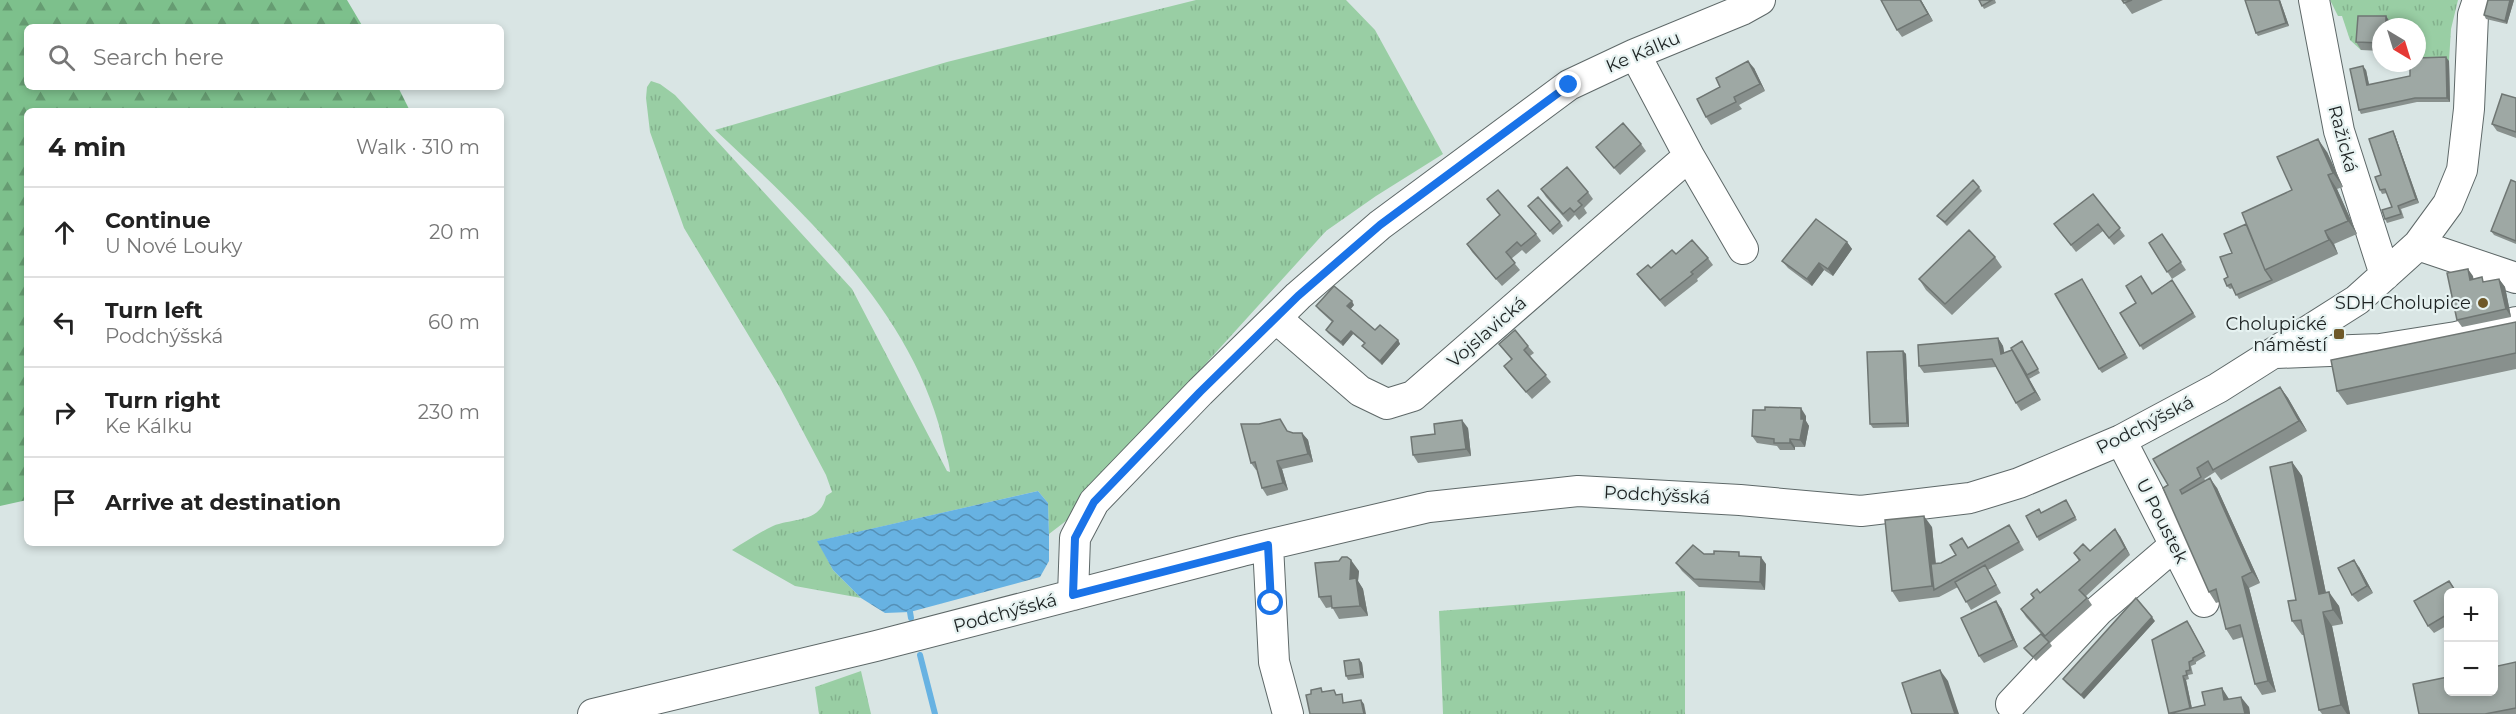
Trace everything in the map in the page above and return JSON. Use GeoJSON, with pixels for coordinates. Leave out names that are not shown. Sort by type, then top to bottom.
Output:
{"type":"FeatureCollection","features":[{"type":"Feature","properties":{"kind":"street","name":"Ke Kálku"},"geometry":{"type":"LineString","coordinates":[[1073,595],[1075,538],[1094,502],[1275,318],[1380,225],[1569,85],[1635,54],[1742,10],[1760,0]]}},
{"type":"Feature","properties":{"kind":"street","name":"Ražická"},"geometry":{"type":"LineString","coordinates":[[2314,0],[2338,131],[2385,276]]}},
{"type":"Feature","properties":{"kind":"street","name":"Podchýšská"},"geometry":{"type":"LineString","coordinates":[[592,714],[876,646],[1268,545],[1429,507],[1578,490],[1740,500],[1861,511],[1970,498],[2019,483],[2121,440],[2218,388],[2357,300],[2418,245],[2448,204],[2462,170],[2469,109],[2473,15],[2478,0]]}},
{"type":"Feature","properties":{"kind":"street"},"geometry":{"type":"LineString","coordinates":[[1635,54],[1689,156],[1743,249]]}},
{"type":"Feature","properties":{"kind":"street","name":"Vojslavická"},"geometry":{"type":"LineString","coordinates":[[1275,318],[1360,391],[1388,404],[1413,396],[1689,156]]}},
{"type":"Feature","properties":{"kind":"street"},"geometry":{"type":"LineString","coordinates":[[2418,245],[2516,278]]}},
{"type":"Feature","properties":{"kind":"street"},"geometry":{"type":"LineString","coordinates":[[2275,353],[2380,349],[2456,337],[2516,322]]}},
{"type":"Feature","properties":{"kind":"street","name":"U Poustek"},"geometry":{"type":"LineString","coordinates":[[2121,440],[2204,602]]}},
{"type":"Feature","properties":{"kind":"street"},"geometry":{"type":"LineString","coordinates":[[1268,545],[1274,662],[1288,714]]}},
{"type":"Feature","properties":{"kind":"street"},"geometry":{"type":"LineString","coordinates":[[2011,704],[2099,610],[2175,545]]}},
{"type":"Feature","properties":{"kind":"green space"},"geometry":{"type":"Polygon","coordinates":[[[0,0],[347,0],[361,24],[24,24],[24,90],[400,90],[408,108],[24,108],[24,501],[0,506],[0,0]]]}},
{"type":"Feature","properties":{"kind":"green space"},"geometry":{"type":"Polygon","coordinates":[[[1196,0],[1346,0],[1375,30],[1443,154],[1326,231],[1209,360],[1075,514],[1049,534],[1048,503],[1038,491],[818,541],[833,570],[861,598],[795,586],[732,550],[773,526],[812,515],[823,505],[826,496],[832,492],[826,475],[779,386],[684,228],[650,132],[646,98],[647,87],[651,81],[660,84],[675,95],[852,289],[947,471],[950,472],[942,436],[927,390],[906,347],[880,307],[819,231],[715,130],[947,62],[1196,0]]]}},
{"type":"Feature","properties":{"kind":"green space"},"geometry":{"type":"Polygon","coordinates":[[[2330,0],[2458,0],[2451,29],[2449,61],[2426,61],[2426,18],[2372,18],[2372,24],[2363,24],[2361,50],[2350,40],[2342,16],[2338,16],[2330,0]]]}},
{"type":"Feature","properties":{"kind":"green space"},"geometry":{"type":"Polygon","coordinates":[[[1685,591],[1685,714],[1443,714],[1439,611],[1685,591]]]}},
{"type":"Feature","properties":{"kind":"green space"},"geometry":{"type":"Polygon","coordinates":[[[861,671],[871,714],[819,714],[815,687],[861,671]]]}},
{"type":"Feature","properties":{"kind":"water"},"geometry":{"type":"Polygon","coordinates":[[[1038,491],[1048,503],[1049,534],[1049,561],[1040,577],[910,612],[885,613],[861,598],[833,570],[817,541],[1038,491]]]}},
{"type":"Feature","properties":{"kind":"building"},"geometry":{"type":"Polygon","coordinates":[[[1881,0],[1920,0],[1928,14],[1897,30],[1881,0]]]}},
{"type":"Feature","properties":{"kind":"building"},"geometry":{"type":"Polygon","coordinates":[[[1979,0],[1992,0],[1982,6],[1979,0]]]}},
{"type":"Feature","properties":{"kind":"building"},"geometry":{"type":"Polygon","coordinates":[[[2245,0],[2279,0],[2286,23],[2256,33],[2245,0]]]}},
{"type":"Feature","properties":{"kind":"building"},"geometry":{"type":"Polygon","coordinates":[[[2488,0],[2510,0],[2505,21],[2484,15],[2488,0]]]}},
{"type":"Feature","properties":{"kind":"building"},"geometry":{"type":"Polygon","coordinates":[[[2358,16],[2386,16],[2386,18],[2372,18],[2372,43],[2356,42],[2358,16]]]}},
{"type":"Feature","properties":{"kind":"building"},"geometry":{"type":"Polygon","coordinates":[[[2446,57],[2447,98],[2415,98],[2359,110],[2350,69],[2363,66],[2367,85],[2410,76],[2410,72],[2426,72],[2426,58],[2446,57]]]}},
{"type":"Feature","properties":{"kind":"building"},"geometry":{"type":"Polygon","coordinates":[[[1748,61],[1760,84],[1734,97],[1736,102],[1706,117],[1697,99],[1720,87],[1716,78],[1748,61]]]}},
{"type":"Feature","properties":{"kind":"building"},"geometry":{"type":"Polygon","coordinates":[[[2502,94],[2516,98],[2516,132],[2492,124],[2502,94]]]}},
{"type":"Feature","properties":{"kind":"building"},"geometry":{"type":"Polygon","coordinates":[[[1623,123],[1641,144],[1614,168],[1596,147],[1623,123]]]}},
{"type":"Feature","properties":{"kind":"building"},"geometry":{"type":"Polygon","coordinates":[[[2393,131],[2416,199],[2398,206],[2401,214],[2385,219],[2382,210],[2392,207],[2385,189],[2380,190],[2375,177],[2381,175],[2369,139],[2393,131]]]}},
{"type":"Feature","properties":{"kind":"building"},"geometry":{"type":"Polygon","coordinates":[[[2318,139],[2333,173],[2328,175],[2348,221],[2325,231],[2329,240],[2265,270],[2242,213],[2292,190],[2277,157],[2318,139]]]}},
{"type":"Feature","properties":{"kind":"building"},"geometry":{"type":"Polygon","coordinates":[[[1567,167],[1588,192],[1578,201],[1582,205],[1574,212],[1570,208],[1563,214],[1541,189],[1567,167]]]}},
{"type":"Feature","properties":{"kind":"building"},"geometry":{"type":"Polygon","coordinates":[[[1973,180],[1979,187],[1945,222],[1937,216],[1973,180]]]}},
{"type":"Feature","properties":{"kind":"building"},"geometry":{"type":"Polygon","coordinates":[[[2511,180],[2516,182],[2516,241],[2491,231],[2511,180]]]}},
{"type":"Feature","properties":{"kind":"building"},"geometry":{"type":"Polygon","coordinates":[[[1498,190],[1536,234],[1521,246],[1517,242],[1506,252],[1515,263],[1496,279],[1467,244],[1500,215],[1487,199],[1498,190]]]}},
{"type":"Feature","properties":{"kind":"building"},"geometry":{"type":"Polygon","coordinates":[[[2093,194],[2120,228],[2109,238],[2098,224],[2071,245],[2054,224],[2093,194]]]}},
{"type":"Feature","properties":{"kind":"building"},"geometry":{"type":"Polygon","coordinates":[[[1538,197],[1560,222],[1550,231],[1528,206],[1538,197]]]}},
{"type":"Feature","properties":{"kind":"building"},"geometry":{"type":"Polygon","coordinates":[[[1816,219],[1847,242],[1828,269],[1819,263],[1807,279],[1782,261],[1816,219]]]}},
{"type":"Feature","properties":{"kind":"building"},"geometry":{"type":"Polygon","coordinates":[[[2246,224],[2265,270],[2272,280],[2236,295],[2231,284],[2227,286],[2224,279],[2228,277],[2220,257],[2232,253],[2224,234],[2246,224]]]}},
{"type":"Feature","properties":{"kind":"building"},"geometry":{"type":"Polygon","coordinates":[[[1969,230],[1995,257],[1945,304],[1919,279],[1969,230]]]}},
{"type":"Feature","properties":{"kind":"building"},"geometry":{"type":"Polygon","coordinates":[[[2162,234],[2181,262],[2167,272],[2149,243],[2162,234]]]}},
{"type":"Feature","properties":{"kind":"building"},"geometry":{"type":"Polygon","coordinates":[[[1692,240],[1708,258],[1691,272],[1693,274],[1660,300],[1637,274],[1648,265],[1651,268],[1672,250],[1676,254],[1692,240]]]}},
{"type":"Feature","properties":{"kind":"building","name":"SDH Cholupice"},"geometry":{"type":"Polygon","coordinates":[[[2468,269],[2470,280],[2482,277],[2483,282],[2499,279],[2506,309],[2457,320],[2447,273],[2468,269]]]}},
{"type":"Feature","properties":{"kind":"building"},"geometry":{"type":"Polygon","coordinates":[[[2141,276],[2152,294],[2172,280],[2193,313],[2140,346],[2120,313],[2136,303],[2126,286],[2141,276]]]}},
{"type":"Feature","properties":{"kind":"building"},"geometry":{"type":"Polygon","coordinates":[[[2082,279],[2125,354],[2099,369],[2055,294],[2082,279]]]}},
{"type":"Feature","properties":{"kind":"building"},"geometry":{"type":"Polygon","coordinates":[[[1334,286],[1352,301],[1347,306],[1375,330],[1380,325],[1398,340],[1380,361],[1362,346],[1365,343],[1351,331],[1341,342],[1326,330],[1333,321],[1316,306],[1334,286]]]}},
{"type":"Feature","properties":{"kind":"building"},"geometry":{"type":"Polygon","coordinates":[[[2516,322],[2516,353],[2337,391],[2331,360],[2516,322]]]}},
{"type":"Feature","properties":{"kind":"building"},"geometry":{"type":"Polygon","coordinates":[[[1515,330],[1528,346],[1524,350],[1546,375],[1526,392],[1504,366],[1512,359],[1499,344],[1515,330]]]}},
{"type":"Feature","properties":{"kind":"building"},"geometry":{"type":"Polygon","coordinates":[[[1998,338],[2001,354],[2012,350],[2035,392],[2016,403],[1992,359],[1919,366],[1918,345],[1998,338]]]}},
{"type":"Feature","properties":{"kind":"building"},"geometry":{"type":"Polygon","coordinates":[[[2022,341],[2038,369],[2027,375],[2011,348],[2022,341]]]}},
{"type":"Feature","properties":{"kind":"building"},"geometry":{"type":"Polygon","coordinates":[[[1903,351],[1907,423],[1870,424],[1867,352],[1903,351]]]}},
{"type":"Feature","properties":{"kind":"building"},"geometry":{"type":"Polygon","coordinates":[[[2280,387],[2299,421],[2213,470],[2208,461],[2197,468],[2201,477],[2180,490],[2182,494],[2210,478],[2252,572],[2242,577],[2268,681],[2255,684],[2240,625],[2226,629],[2216,589],[2209,592],[2163,488],[2168,485],[2153,459],[2280,387]]]}},
{"type":"Feature","properties":{"kind":"building"},"geometry":{"type":"Polygon","coordinates":[[[1765,407],[1801,408],[1801,419],[1804,419],[1800,440],[1790,439],[1790,443],[1774,443],[1774,439],[1752,436],[1753,410],[1765,410],[1765,407]]]}},
{"type":"Feature","properties":{"kind":"building"},"geometry":{"type":"Polygon","coordinates":[[[1280,419],[1287,431],[1302,433],[1308,454],[1277,461],[1283,483],[1262,488],[1255,462],[1251,463],[1241,424],[1259,424],[1280,419]]]}},
{"type":"Feature","properties":{"kind":"building"},"geometry":{"type":"Polygon","coordinates":[[[1462,420],[1466,449],[1413,455],[1411,437],[1435,434],[1434,424],[1462,420]]]}},
{"type":"Feature","properties":{"kind":"building"},"geometry":{"type":"Polygon","coordinates":[[[2292,462],[2319,594],[2329,592],[2333,610],[2323,612],[2341,705],[2319,710],[2301,620],[2292,621],[2288,601],[2296,600],[2270,467],[2292,462]]]}},
{"type":"Feature","properties":{"kind":"building"},"geometry":{"type":"Polygon","coordinates":[[[2066,500],[2075,517],[2037,537],[2026,516],[2039,509],[2041,513],[2066,500]]]}},
{"type":"Feature","properties":{"kind":"building"},"geometry":{"type":"Polygon","coordinates":[[[1924,516],[1932,586],[1892,591],[1885,520],[1924,516]]]}},
{"type":"Feature","properties":{"kind":"building"},"geometry":{"type":"Polygon","coordinates":[[[2009,525],[2019,542],[1934,590],[1931,564],[1941,563],[1956,555],[1950,545],[1962,538],[1968,548],[2009,525]]]}},
{"type":"Feature","properties":{"kind":"building"},"geometry":{"type":"Polygon","coordinates":[[[2115,529],[2125,548],[2079,590],[2087,598],[2045,636],[2021,609],[2034,598],[2031,594],[2037,589],[2040,593],[2080,560],[2074,553],[2083,544],[2090,551],[2115,529]]]}},
{"type":"Feature","properties":{"kind":"building"},"geometry":{"type":"Polygon","coordinates":[[[1693,545],[1704,554],[1714,554],[1714,551],[1739,552],[1739,556],[1761,557],[1760,582],[1694,579],[1676,563],[1693,545]]]}},
{"type":"Feature","properties":{"kind":"building"},"geometry":{"type":"Polygon","coordinates":[[[1342,557],[1351,560],[1350,579],[1356,578],[1360,606],[1332,608],[1331,596],[1319,597],[1315,563],[1339,561],[1342,557]]]}},
{"type":"Feature","properties":{"kind":"building"},"geometry":{"type":"Polygon","coordinates":[[[2354,560],[2367,586],[2352,595],[2338,568],[2354,560]]]}},
{"type":"Feature","properties":{"kind":"building"},"geometry":{"type":"Polygon","coordinates":[[[1985,565],[1996,585],[1966,602],[1955,582],[1985,565]]]}},
{"type":"Feature","properties":{"kind":"building"},"geometry":{"type":"Polygon","coordinates":[[[2449,581],[2453,588],[2444,588],[2444,616],[2428,626],[2414,601],[2449,581]]]}},
{"type":"Feature","properties":{"kind":"building"},"geometry":{"type":"Polygon","coordinates":[[[2136,598],[2152,617],[2081,695],[2063,679],[2136,598]]]}},
{"type":"Feature","properties":{"kind":"building"},"geometry":{"type":"Polygon","coordinates":[[[1996,601],[2013,640],[1979,656],[1961,618],[1996,601]]]}},
{"type":"Feature","properties":{"kind":"building"},"geometry":{"type":"Polygon","coordinates":[[[2187,621],[2204,652],[2189,662],[2190,670],[2186,671],[2187,675],[2183,676],[2190,708],[2169,714],[2152,640],[2187,621]]]}},
{"type":"Feature","properties":{"kind":"building"},"geometry":{"type":"Polygon","coordinates":[[[2041,634],[2049,642],[2033,657],[2024,648],[2041,634]]]}},
{"type":"Feature","properties":{"kind":"building"},"geometry":{"type":"Polygon","coordinates":[[[1359,659],[1361,674],[1346,676],[1344,661],[1359,659]]]}},
{"type":"Feature","properties":{"kind":"building"},"geometry":{"type":"Polygon","coordinates":[[[2516,662],[2516,708],[2485,714],[2419,714],[2413,684],[2444,678],[2444,696],[2498,696],[2498,666],[2516,662]]]}},
{"type":"Feature","properties":{"kind":"building"},"geometry":{"type":"Polygon","coordinates":[[[1940,670],[1955,714],[1912,714],[1902,683],[1940,670]]]}},
{"type":"Feature","properties":{"kind":"building"},"geometry":{"type":"Polygon","coordinates":[[[1321,688],[1322,692],[1334,690],[1336,695],[1342,694],[1343,703],[1361,700],[1364,714],[1310,714],[1306,695],[1311,694],[1311,690],[1321,688]]]}},
{"type":"Feature","properties":{"kind":"building"},"geometry":{"type":"Polygon","coordinates":[[[2222,688],[2224,700],[2241,697],[2245,714],[2170,714],[2205,705],[2202,692],[2222,688]]]}},
{"type":"Feature","properties":{"kind":"waterway"},"geometry":{"type":"LineString","coordinates":[[910,612],[911,618]]}},
{"type":"Feature","properties":{"kind":"waterway"},"geometry":{"type":"LineString","coordinates":[[920,655],[935,714]]}},
{"type":"Feature","properties":{"kind":"place","name":"SDH Cholupice"},"geometry":{"type":"Point","coordinates":[2483,303]}},
{"type":"Feature","properties":{"kind":"place","name":"Cholupické náměstí"},"geometry":{"type":"Point","coordinates":[2339,334]}},
{"type":"Feature","properties":{"kind":"route"},"geometry":{"type":"LineString","coordinates":[[1271,603],[1268,545],[1073,595],[1075,538],[1094,502],[1200,392],[1298,296],[1380,225],[1569,85]]}}]}
